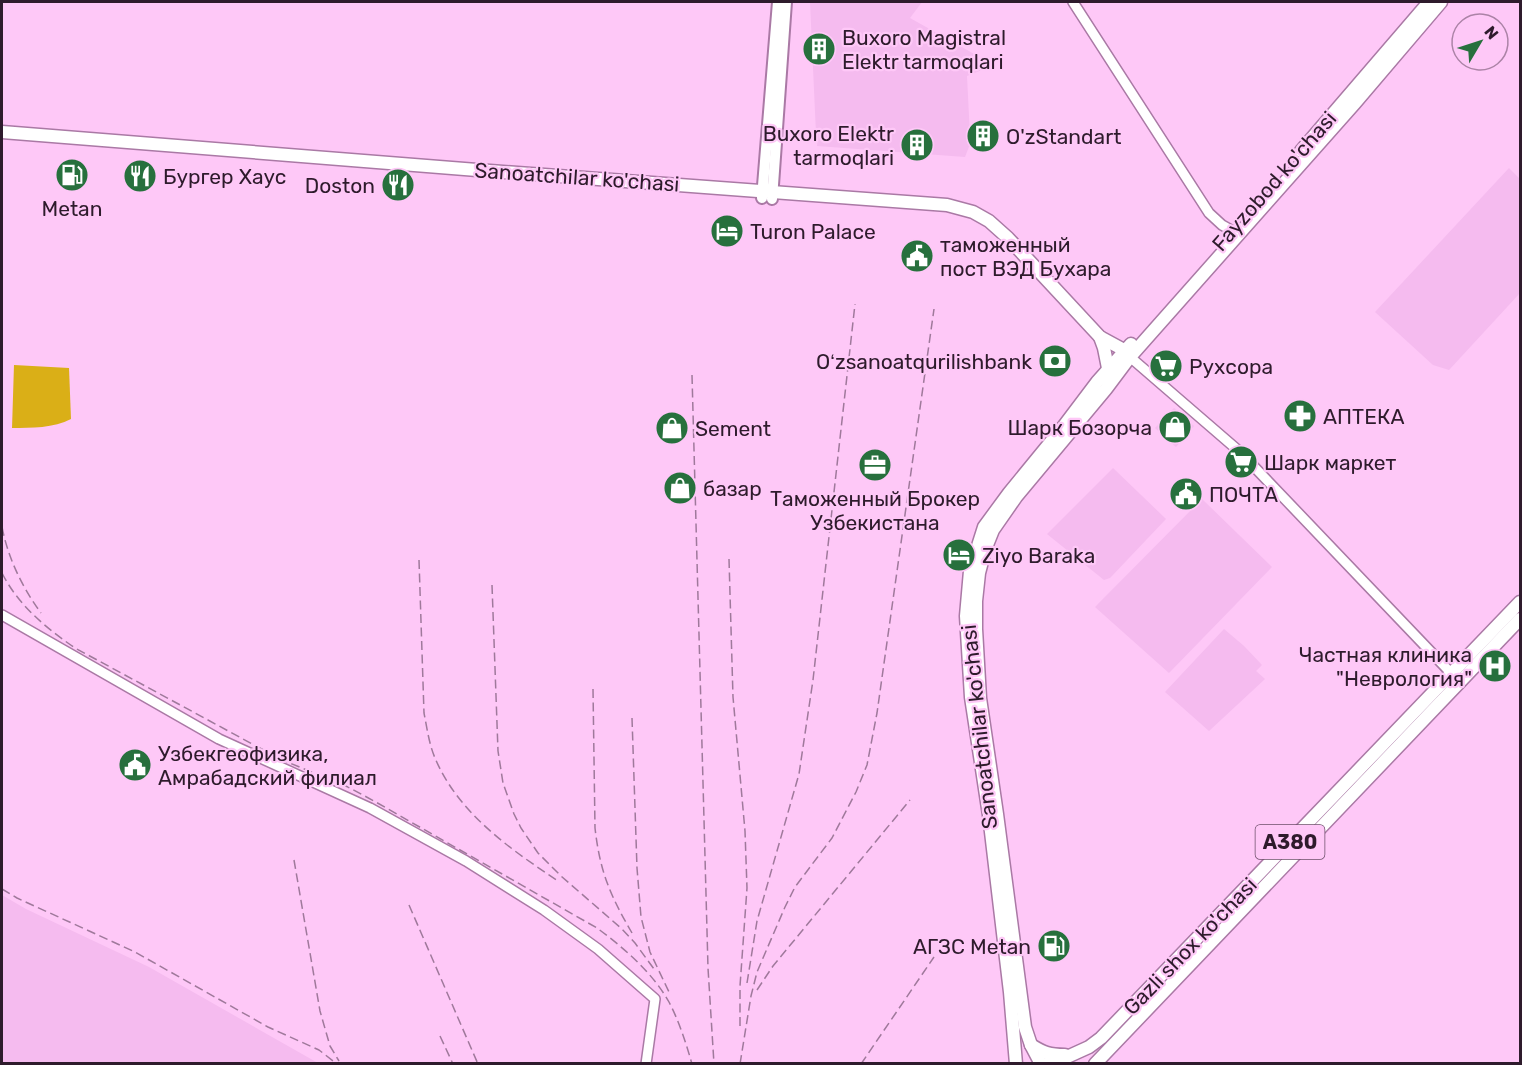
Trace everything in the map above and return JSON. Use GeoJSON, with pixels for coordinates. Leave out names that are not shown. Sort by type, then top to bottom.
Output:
{"type":"FeatureCollection","features":[{"type":"Feature","properties":{"kind":"main road"},"geometry":{"type":"LineString","coordinates":[[767,195],[778,2]]}},
{"type":"Feature","properties":{"kind":"main road"},"geometry":{"type":"LineString","coordinates":[[767,195],[786,2]]}},
{"type":"Feature","properties":{"kind":"main road","name":"Fayzobod ko'chasi"},"geometry":{"type":"LineString","coordinates":[[1124,355],[1234,232],[1429,2]]}},
{"type":"Feature","properties":{"kind":"main road"},"geometry":{"type":"LineString","coordinates":[[1234,232],[1355,103],[1441,2]]}},
{"type":"Feature","properties":{"kind":"main road","name":"Sanoatchilar ko'chasi"},"geometry":{"type":"LineString","coordinates":[[2,134],[133,149],[767,195],[858,206],[942,211],[970,216],[986,225],[1099,341],[1124,355],[993,530],[979,573],[976,602],[977,664],[1016,1064]]}},
{"type":"Feature","properties":{"kind":"main road"},"geometry":{"type":"LineString","coordinates":[[1099,341],[1108,369],[1109,382],[1102,386],[1098,359],[1099,341]]}},
{"type":"Feature","properties":{"kind":"main road"},"geometry":{"type":"LineString","coordinates":[[1108,369],[1124,355]]}},
{"type":"Feature","properties":{"kind":"main road","name":"Gazli shox ko'chasi"},"geometry":{"type":"LineString","coordinates":[[1047,1064],[1075,1053],[1101,1038],[1450,673],[1521,602]]}},
{"type":"Feature","properties":{"kind":"main road","name":"Gazli shox ko'chasi"},"geometry":{"type":"LineString","coordinates":[[1095,1064],[1521,619]]}},
{"type":"Feature","properties":{"kind":"main road"},"geometry":{"type":"LineString","coordinates":[[993,815],[1025,1027],[1041,1064]]}},
{"type":"Feature","properties":{"kind":"main road"},"geometry":{"type":"LineString","coordinates":[[1031,1044],[1043,1053],[1055,1055],[1075,1053]]}},
{"type":"Feature","properties":{"kind":"street"},"geometry":{"type":"LineString","coordinates":[[1072,2],[1209,213],[1234,232]]}},
{"type":"Feature","properties":{"kind":"street"},"geometry":{"type":"LineString","coordinates":[[1124,355],[1240,452],[1450,673]]}},
{"type":"Feature","properties":{"kind":"street"},"geometry":{"type":"LineString","coordinates":[[2,615],[219,739],[370,808],[466,861],[544,909],[598,948],[655,999],[646,1064]]}},
{"type":"Feature","properties":{"kind":"shaded area"},"geometry":{"type":"Polygon","coordinates":[[[810,2],[922,2],[910,18],[976,55],[987,68],[967,76],[972,139],[965,157],[817,146],[810,2]]]}},
{"type":"Feature","properties":{"kind":"shaded area"},"geometry":{"type":"Polygon","coordinates":[[[1509,168],[1520,179],[1520,293],[1449,370],[1433,365],[1375,312],[1509,168]]]}},
{"type":"Feature","properties":{"kind":"shaded area"},"geometry":{"type":"Polygon","coordinates":[[[14,365],[69,368],[71,419],[50,426],[12,428],[14,365]]]}},
{"type":"Feature","properties":{"kind":"shaded area","name":"Шарк Бозорча"},"geometry":{"type":"Polygon","coordinates":[[[1174,408],[1194,426],[1176,447],[1155,428],[1174,408]]]}},
{"type":"Feature","properties":{"kind":"shaded area"},"geometry":{"type":"Polygon","coordinates":[[[1113,468],[1166,519],[1110,578],[1104,580],[1047,534],[1113,468]]]}},
{"type":"Feature","properties":{"kind":"shaded area"},"geometry":{"type":"Polygon","coordinates":[[[1202,499],[1272,567],[1169,673],[1095,607],[1202,499]]]}},
{"type":"Feature","properties":{"kind":"shaded area"},"geometry":{"type":"Polygon","coordinates":[[[1224,629],[1262,665],[1256,671],[1265,679],[1209,731],[1165,692],[1224,629]]]}},
{"type":"Feature","properties":{"kind":"shaded area"},"geometry":{"type":"Polygon","coordinates":[[[2,895],[26,909],[149,967],[318,1063],[2,1063],[2,895]]]}},
{"type":"Feature","properties":{"kind":"railway"},"geometry":{"type":"LineString","coordinates":[[747,983],[757,921],[799,774],[813,680],[855,304]]}},
{"type":"Feature","properties":{"kind":"railway"},"geometry":{"type":"LineString","coordinates":[[740,1064],[757,972],[795,887],[832,838],[867,765],[877,713],[934,309]]}},
{"type":"Feature","properties":{"kind":"railway"},"geometry":{"type":"LineString","coordinates":[[692,375],[708,968],[714,1064]]}},
{"type":"Feature","properties":{"kind":"railway"},"geometry":{"type":"LineString","coordinates":[[2,527],[17,572],[41,613]]}},
{"type":"Feature","properties":{"kind":"railway"},"geometry":{"type":"LineString","coordinates":[[729,559],[733,697],[745,831],[747,888],[740,986],[740,1027]]}},
{"type":"Feature","properties":{"kind":"railway"},"geometry":{"type":"LineString","coordinates":[[419,560],[424,713],[435,758],[445,778],[471,813],[504,843],[558,881]]}},
{"type":"Feature","properties":{"kind":"railway"},"geometry":{"type":"LineString","coordinates":[[2,573],[24,606],[75,648],[280,759],[348,787],[597,928],[637,961],[662,991],[676,1017],[692,1064]]}},
{"type":"Feature","properties":{"kind":"railway"},"geometry":{"type":"LineString","coordinates":[[492,585],[498,751],[503,783],[514,814],[538,853],[622,929],[654,969]]}},
{"type":"Feature","properties":{"kind":"railway"},"geometry":{"type":"LineString","coordinates":[[593,689],[597,844],[607,883],[632,933]]}},
{"type":"Feature","properties":{"kind":"railway"},"geometry":{"type":"LineString","coordinates":[[632,718],[641,917],[650,952],[669,992]]}},
{"type":"Feature","properties":{"kind":"railway"},"geometry":{"type":"LineString","coordinates":[[757,990],[773,966],[910,800]]}},
{"type":"Feature","properties":{"kind":"railway"},"geometry":{"type":"LineString","coordinates":[[294,860],[320,1011],[330,1046],[339,1061]]}},
{"type":"Feature","properties":{"kind":"railway"},"geometry":{"type":"LineString","coordinates":[[2,889],[135,952],[268,1027],[319,1050],[337,1064]]}},
{"type":"Feature","properties":{"kind":"railway"},"geometry":{"type":"LineString","coordinates":[[409,905],[478,1064]]}},
{"type":"Feature","properties":{"kind":"railway"},"geometry":{"type":"LineString","coordinates":[[861,1064],[934,957]]}},
{"type":"Feature","properties":{"kind":"railway"},"geometry":{"type":"LineString","coordinates":[[440,1036],[453,1064]]}},
{"type":"Feature","properties":{"kind":"place","name":"Buxoro Magistral Elektr tarmoqlari"},"geometry":{"type":"Point","coordinates":[819,49]}},
{"type":"Feature","properties":{"kind":"place","name":"O'zStandart"},"geometry":{"type":"Point","coordinates":[983,136]}},
{"type":"Feature","properties":{"kind":"place","name":"Buxoro Elektr tarmoqlari"},"geometry":{"type":"Point","coordinates":[917,145]}},
{"type":"Feature","properties":{"kind":"place","name":"Metan"},"geometry":{"type":"Point","coordinates":[72,175]}},
{"type":"Feature","properties":{"kind":"place","name":"Бургер Хаус"},"geometry":{"type":"Point","coordinates":[140,176]}},
{"type":"Feature","properties":{"kind":"place","name":"Doston"},"geometry":{"type":"Point","coordinates":[398,185]}},
{"type":"Feature","properties":{"kind":"place","name":"Turon Palace"},"geometry":{"type":"Point","coordinates":[727,231]}},
{"type":"Feature","properties":{"kind":"place","name":"таможенный пост ВЭД Бухара"},"geometry":{"type":"Point","coordinates":[917,256]}},
{"type":"Feature","properties":{"kind":"place","name":"Oʻzsanoatqurilishbank"},"geometry":{"type":"Point","coordinates":[1055,361]}},
{"type":"Feature","properties":{"kind":"place","name":"Рухсора"},"geometry":{"type":"Point","coordinates":[1166,366]}},
{"type":"Feature","properties":{"kind":"place","name":"АПТЕКА"},"geometry":{"type":"Point","coordinates":[1300,416]}},
{"type":"Feature","properties":{"kind":"place","name":"Шарк Бозорча"},"geometry":{"type":"Point","coordinates":[1175,427]}},
{"type":"Feature","properties":{"kind":"place","name":"Sement"},"geometry":{"type":"Point","coordinates":[672,428]}},
{"type":"Feature","properties":{"kind":"place","name":"Шарк маркет"},"geometry":{"type":"Point","coordinates":[1241,462]}},
{"type":"Feature","properties":{"kind":"place","name":"Таможенный Брокер Узбекистана"},"geometry":{"type":"Point","coordinates":[875,465]}},
{"type":"Feature","properties":{"kind":"place","name":"базар"},"geometry":{"type":"Point","coordinates":[680,488]}},
{"type":"Feature","properties":{"kind":"place","name":"ПОЧТА"},"geometry":{"type":"Point","coordinates":[1186,494]}},
{"type":"Feature","properties":{"kind":"place","name":"Ziyo Baraka"},"geometry":{"type":"Point","coordinates":[959,555]}},
{"type":"Feature","properties":{"kind":"place","name":"Частная клиника \"Неврология\""},"geometry":{"type":"Point","coordinates":[1495,666]}},
{"type":"Feature","properties":{"kind":"place","name":"Узбекгеофизика, Амрабадский филиал"},"geometry":{"type":"Point","coordinates":[135,765]}},
{"type":"Feature","properties":{"kind":"place","name":"АГЗС Metan"},"geometry":{"type":"Point","coordinates":[1054,946]}}]}
